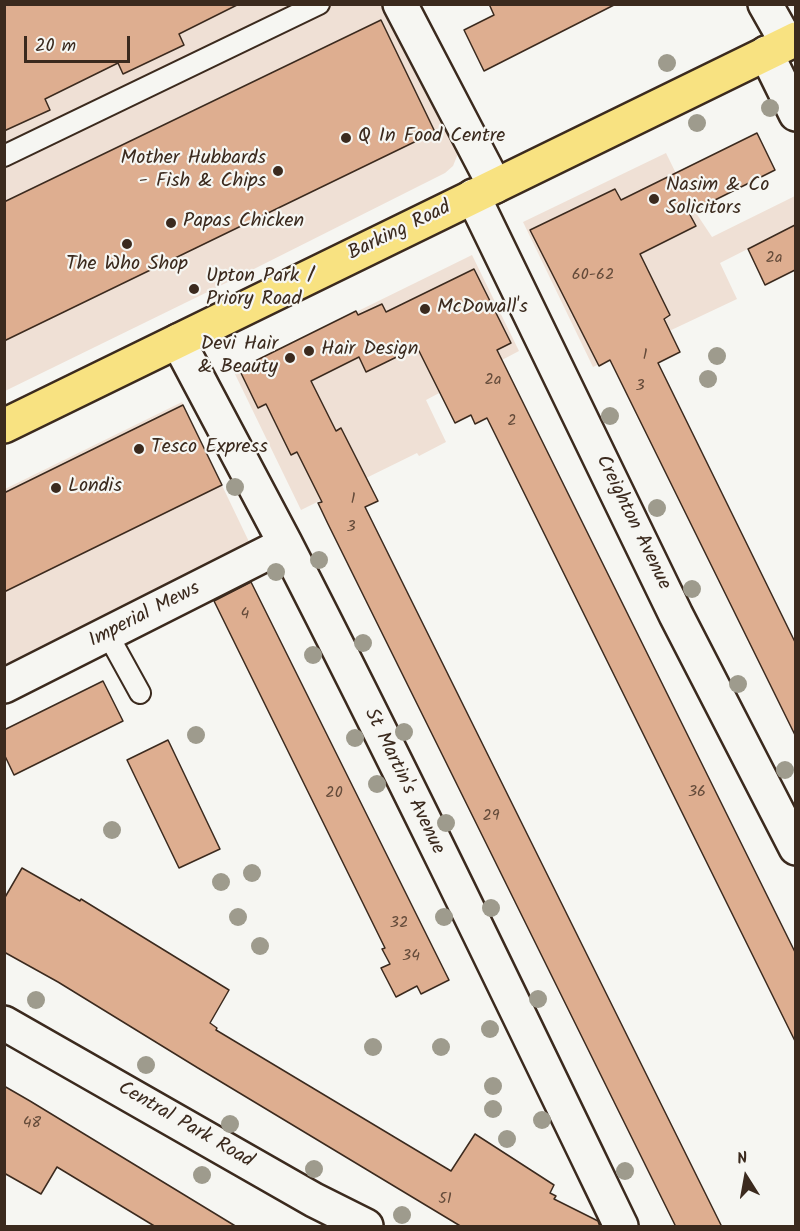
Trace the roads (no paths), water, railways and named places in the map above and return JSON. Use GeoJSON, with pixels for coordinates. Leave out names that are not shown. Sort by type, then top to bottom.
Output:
{"type":"FeatureCollection","features":[{"type":"Feature","properties":{"kind":"main road","name":"Creighton Avenue"},"geometry":{"type":"LineString","coordinates":[[400,4],[676,615],[795,848]]}},
{"type":"Feature","properties":{"kind":"main road"},"geometry":{"type":"LineString","coordinates":[[765,4],[783,45],[795,114]]}},
{"type":"Feature","properties":{"kind":"main road","name":"Barking Road"},"geometry":{"type":"LineString","coordinates":[[4,426],[783,45]]}},
{"type":"Feature","properties":{"kind":"main road","name":"St Martin's Avenue"},"geometry":{"type":"LineString","coordinates":[[178,341],[285,544],[509,995],[621,1227]]}},
{"type":"Feature","properties":{"kind":"main road","name":"Imperial Mews"},"geometry":{"type":"LineString","coordinates":[[4,686],[285,544]]}},
{"type":"Feature","properties":{"kind":"main road","name":"Central Park Road"},"geometry":{"type":"LineString","coordinates":[[4,1023],[366,1227]]}},
{"type":"Feature","properties":{"kind":"lane"},"geometry":{"type":"LineString","coordinates":[[4,156],[319,4]]}},
{"type":"Feature","properties":{"kind":"lane"},"geometry":{"type":"LineString","coordinates":[[108,635],[140,693]]}},
{"type":"Feature","properties":{"kind":"place","name":"Q In Food Centre"},"geometry":{"type":"Point","coordinates":[346,138]}},
{"type":"Feature","properties":{"kind":"place","name":"Mother Hubbards - Fish & Chips"},"geometry":{"type":"Point","coordinates":[278,171]}},
{"type":"Feature","properties":{"kind":"place","name":"Nasim & Co Solicitors"},"geometry":{"type":"Point","coordinates":[654,199]}},
{"type":"Feature","properties":{"kind":"place","name":"Papas Chicken"},"geometry":{"type":"Point","coordinates":[171,223]}},
{"type":"Feature","properties":{"kind":"place","name":"The Who Shop"},"geometry":{"type":"Point","coordinates":[127,244]}},
{"type":"Feature","properties":{"kind":"place","name":"Upton Park / Priory Road"},"geometry":{"type":"Point","coordinates":[194,289]}},
{"type":"Feature","properties":{"kind":"place","name":"McDowall's"},"geometry":{"type":"Point","coordinates":[425,309]}},
{"type":"Feature","properties":{"kind":"place","name":"Hair Design"},"geometry":{"type":"Point","coordinates":[309,351]}},
{"type":"Feature","properties":{"kind":"place","name":"Devi Hair & Beauty"},"geometry":{"type":"Point","coordinates":[290,358]}},
{"type":"Feature","properties":{"kind":"place","name":"Tesco Express"},"geometry":{"type":"Point","coordinates":[139,449]}},
{"type":"Feature","properties":{"kind":"place","name":"Londis"},"geometry":{"type":"Point","coordinates":[56,488]}}]}
